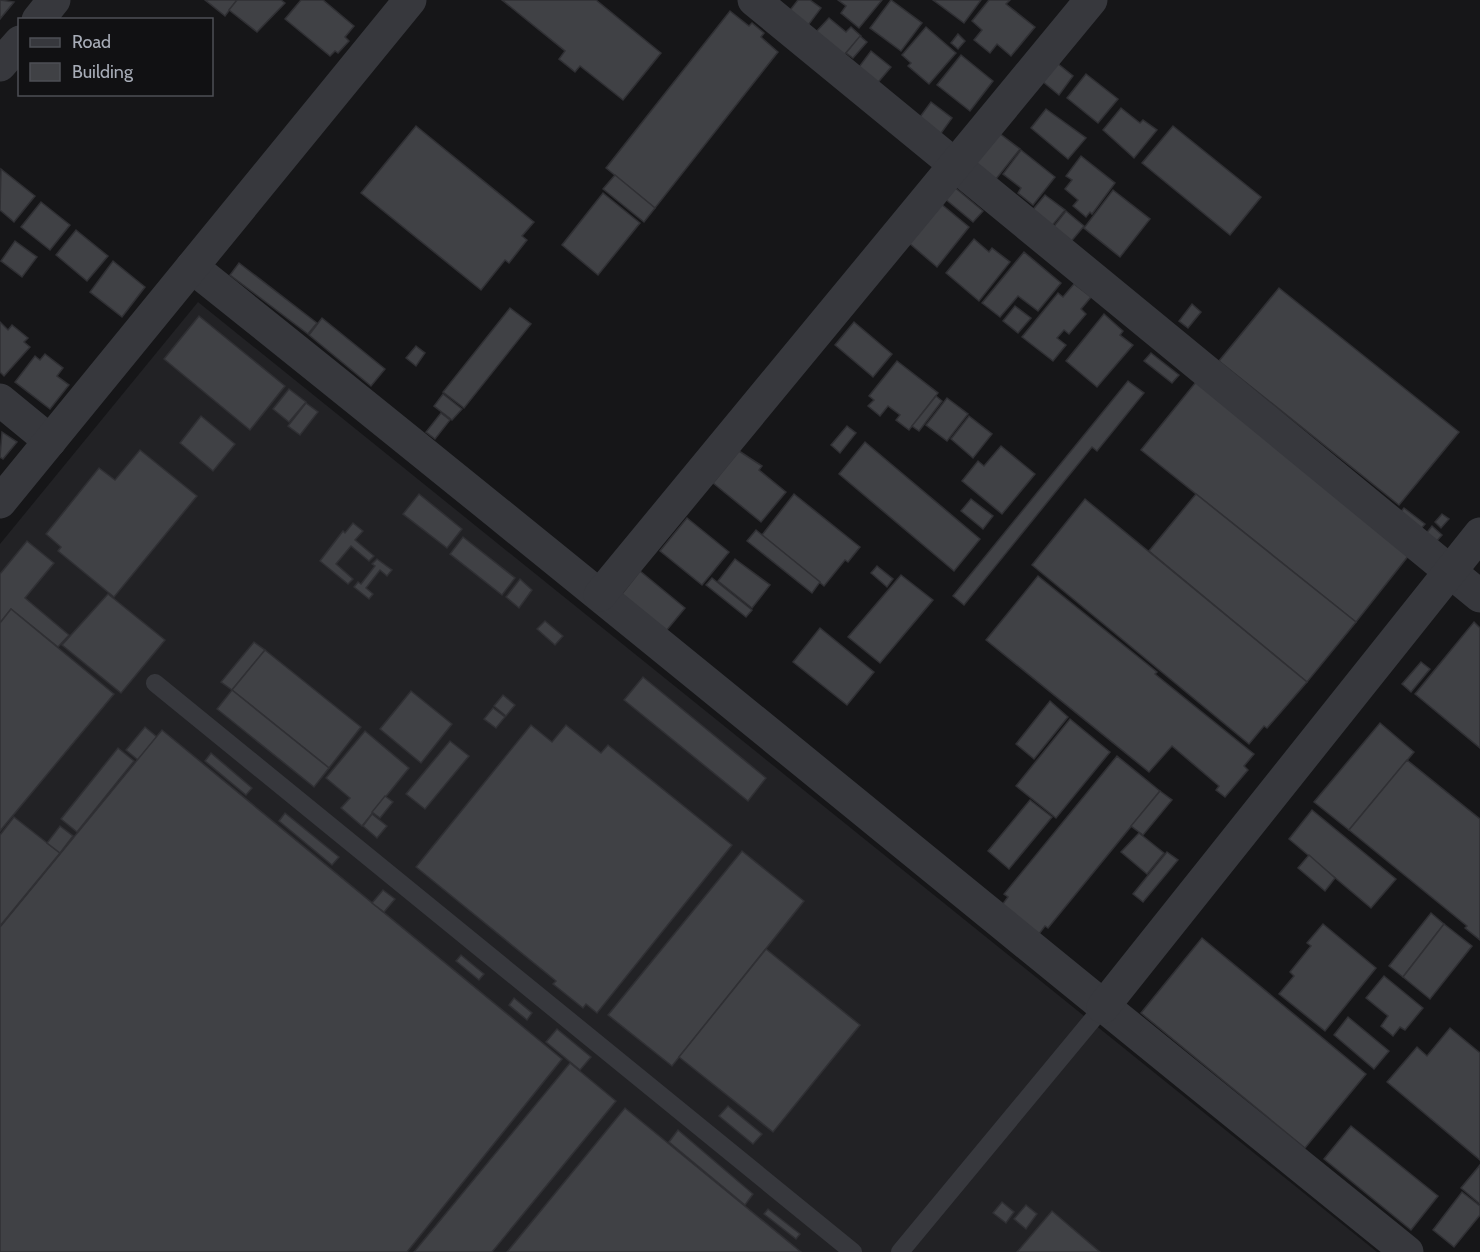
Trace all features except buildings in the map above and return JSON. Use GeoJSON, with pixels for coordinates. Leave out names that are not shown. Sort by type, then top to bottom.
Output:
{"type":"FeatureCollection","features":[{"type":"Feature","properties":{"kind":"street"},"geometry":{"type":"LineString","coordinates":[[40,18],[54,0]]}},
{"type":"Feature","properties":{"kind":"street"},"geometry":{"type":"LineString","coordinates":[[0,502],[410,0]]}},
{"type":"Feature","properties":{"kind":"street"},"geometry":{"type":"LineString","coordinates":[[754,0],[1480,596]]}},
{"type":"Feature","properties":{"kind":"street"},"geometry":{"type":"LineString","coordinates":[[600,595],[956,166],[1090,0]]}},
{"type":"Feature","properties":{"kind":"street"},"geometry":{"type":"LineString","coordinates":[[0,65],[18,44]]}},
{"type":"Feature","properties":{"kind":"street"},"geometry":{"type":"LineString","coordinates":[[192,267],[600,595],[1103,1007],[1407,1252]]}},
{"type":"Feature","properties":{"kind":"street"},"geometry":{"type":"LineString","coordinates":[[0,400],[50,441]]}},
{"type":"Feature","properties":{"kind":"street"},"geometry":{"type":"LineString","coordinates":[[1103,1007],[1480,534]]}},
{"type":"Feature","properties":{"kind":"lane"},"geometry":{"type":"LineString","coordinates":[[154,683],[853,1252]]}},
{"type":"Feature","properties":{"kind":"lane"},"geometry":{"type":"LineString","coordinates":[[900,1252],[1103,1007]]}},
{"type":"Feature","properties":{"kind":"shaded area"},"geometry":{"type":"Polygon","coordinates":[[[198,302],[1377,1252],[0,1252],[0,544],[198,302]]]}}]}
